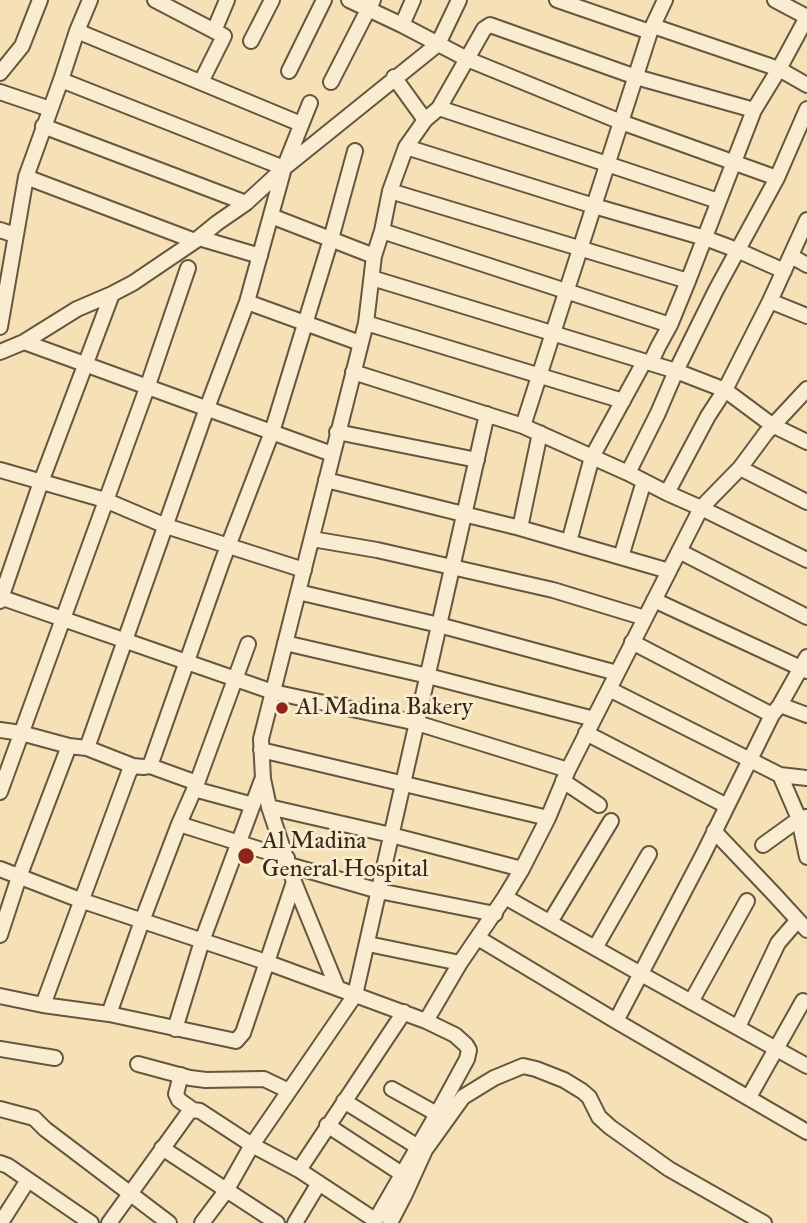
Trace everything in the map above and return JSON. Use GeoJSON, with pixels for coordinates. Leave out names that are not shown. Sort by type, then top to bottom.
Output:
{"type":"FeatureCollection","features":[{"type":"Feature","properties":{"kind":"street"},"geometry":{"type":"LineString","coordinates":[[0,73],[22,46],[40,0]]}},
{"type":"Feature","properties":{"kind":"street"},"geometry":{"type":"LineString","coordinates":[[1,317],[26,177],[90,0]]}},
{"type":"Feature","properties":{"kind":"street"},"geometry":{"type":"LineString","coordinates":[[155,0],[177,6],[224,36],[201,82]]}},
{"type":"Feature","properties":{"kind":"street"},"geometry":{"type":"LineString","coordinates":[[214,31],[227,0]]}},
{"type":"Feature","properties":{"kind":"street"},"geometry":{"type":"LineString","coordinates":[[251,41],[272,0]]}},
{"type":"Feature","properties":{"kind":"street"},"geometry":{"type":"LineString","coordinates":[[289,71],[324,0]]}},
{"type":"Feature","properties":{"kind":"street"},"geometry":{"type":"LineString","coordinates":[[349,0],[371,5],[402,25],[467,59],[621,122],[777,178]]}},
{"type":"Feature","properties":{"kind":"street"},"geometry":{"type":"LineString","coordinates":[[402,25],[413,0]]}},
{"type":"Feature","properties":{"kind":"street"},"geometry":{"type":"LineString","coordinates":[[0,352],[24,342],[76,309],[133,282],[246,202],[394,77],[438,44],[459,0]]}},
{"type":"Feature","properties":{"kind":"street"},"geometry":{"type":"LineString","coordinates":[[557,0],[779,69],[807,85]]}},
{"type":"Feature","properties":{"kind":"street"},"geometry":{"type":"LineString","coordinates":[[523,426],[621,122],[664,0]]}},
{"type":"Feature","properties":{"kind":"street"},"geometry":{"type":"LineString","coordinates":[[569,542],[592,457],[670,325],[754,110],[806,21],[775,0]]}},
{"type":"Feature","properties":{"kind":"street"},"geometry":{"type":"LineString","coordinates":[[331,82],[371,5]]}},
{"type":"Feature","properties":{"kind":"street"},"geometry":{"type":"LineString","coordinates":[[337,987],[294,882],[269,807],[263,779],[261,739],[366,323],[374,256],[390,191],[406,147],[425,120],[439,108],[484,29],[490,25],[636,77],[754,110]]}},
{"type":"Feature","properties":{"kind":"street"},"geometry":{"type":"LineString","coordinates":[[77,31],[301,124]]}},
{"type":"Feature","properties":{"kind":"street"},"geometry":{"type":"LineString","coordinates":[[394,77],[425,120]]}},
{"type":"Feature","properties":{"kind":"street"},"geometry":{"type":"LineString","coordinates":[[61,80],[284,168]]}},
{"type":"Feature","properties":{"kind":"street"},"geometry":{"type":"LineString","coordinates":[[0,92],[50,109]]}},
{"type":"Feature","properties":{"kind":"street"},"geometry":{"type":"LineString","coordinates":[[88,748],[247,302],[284,168],[310,103]]}},
{"type":"Feature","properties":{"kind":"street"},"geometry":{"type":"LineString","coordinates":[[439,108],[718,201]]}},
{"type":"Feature","properties":{"kind":"street"},"geometry":{"type":"LineString","coordinates":[[628,473],[737,250],[777,178],[807,109]]}},
{"type":"Feature","properties":{"kind":"street"},"geometry":{"type":"LineString","coordinates":[[43,126],[246,202]]}},
{"type":"Feature","properties":{"kind":"street"},"geometry":{"type":"LineString","coordinates":[[406,147],[705,238],[784,271]]}},
{"type":"Feature","properties":{"kind":"street"},"geometry":{"type":"LineString","coordinates":[[150,765],[272,432],[355,151]]}},
{"type":"Feature","properties":{"kind":"street"},"geometry":{"type":"LineString","coordinates":[[26,177],[197,239],[260,256]]}},
{"type":"Feature","properties":{"kind":"street"},"geometry":{"type":"LineString","coordinates":[[390,191],[688,281]]}},
{"type":"Feature","properties":{"kind":"street"},"geometry":{"type":"LineString","coordinates":[[271,216],[374,256]]}},
{"type":"Feature","properties":{"kind":"street"},"geometry":{"type":"LineString","coordinates":[[667,494],[770,301],[807,220]]}},
{"type":"Feature","properties":{"kind":"street"},"geometry":{"type":"LineString","coordinates":[[0,230],[15,235]]}},
{"type":"Feature","properties":{"kind":"street"},"geometry":{"type":"LineString","coordinates":[[382,231],[670,325]]}},
{"type":"Feature","properties":{"kind":"street"},"geometry":{"type":"LineString","coordinates":[[791,256],[807,265]]}},
{"type":"Feature","properties":{"kind":"street"},"geometry":{"type":"LineString","coordinates":[[0,792],[147,388],[187,268]]}},
{"type":"Feature","properties":{"kind":"street"},"geometry":{"type":"LineString","coordinates":[[372,278],[676,371],[724,390],[772,425],[807,442]]}},
{"type":"Feature","properties":{"kind":"street"},"geometry":{"type":"LineString","coordinates":[[112,294],[0,598],[273,692],[417,723],[565,776],[598,805]]}},
{"type":"Feature","properties":{"kind":"street"},"geometry":{"type":"LineString","coordinates":[[770,301],[807,316]]}},
{"type":"Feature","properties":{"kind":"street"},"geometry":{"type":"LineString","coordinates":[[247,302],[359,343]]}},
{"type":"Feature","properties":{"kind":"street"},"geometry":{"type":"LineString","coordinates":[[366,323],[623,401]]}},
{"type":"Feature","properties":{"kind":"street"},"geometry":{"type":"LineString","coordinates":[[24,342],[332,454]]}},
{"type":"Feature","properties":{"kind":"street"},"geometry":{"type":"LineString","coordinates":[[353,372],[540,433],[807,560]]}},
{"type":"Feature","properties":{"kind":"street"},"geometry":{"type":"LineString","coordinates":[[426,1021],[460,963],[495,914],[522,869],[586,733],[701,508],[740,468],[772,425],[807,388]]}},
{"type":"Feature","properties":{"kind":"street"},"geometry":{"type":"LineString","coordinates":[[202,1223],[355,995],[487,414]]}},
{"type":"Feature","properties":{"kind":"street"},"geometry":{"type":"LineString","coordinates":[[337,432],[477,460]]}},
{"type":"Feature","properties":{"kind":"street"},"geometry":{"type":"LineString","coordinates":[[520,528],[540,433]]}},
{"type":"Feature","properties":{"kind":"street"},"geometry":{"type":"LineString","coordinates":[[740,468],[807,502]]}},
{"type":"Feature","properties":{"kind":"street"},"geometry":{"type":"LineString","coordinates":[[0,470],[105,500],[166,526],[303,570]]}},
{"type":"Feature","properties":{"kind":"street"},"geometry":{"type":"LineString","coordinates":[[326,480],[520,528],[669,570]]}},
{"type":"Feature","properties":{"kind":"street"},"geometry":{"type":"LineString","coordinates":[[621,557],[643,481]]}},
{"type":"Feature","properties":{"kind":"street"},"geometry":{"type":"LineString","coordinates":[[312,539],[377,550],[553,590],[645,618]]}},
{"type":"Feature","properties":{"kind":"street"},"geometry":{"type":"LineString","coordinates":[[679,551],[807,617]]}},
{"type":"Feature","properties":{"kind":"street"},"geometry":{"type":"LineString","coordinates":[[298,592],[439,625],[617,673]]}},
{"type":"Feature","properties":{"kind":"street"},"geometry":{"type":"LineString","coordinates":[[616,1021],[776,710],[805,666],[654,600]]}},
{"type":"Feature","properties":{"kind":"street"},"geometry":{"type":"LineString","coordinates":[[632,642],[776,710],[807,715]]}},
{"type":"Feature","properties":{"kind":"street"},"geometry":{"type":"LineString","coordinates":[[285,643],[428,676],[594,719]]}},
{"type":"Feature","properties":{"kind":"street"},"geometry":{"type":"LineString","coordinates":[[109,1014],[248,644]]}},
{"type":"Feature","properties":{"kind":"street"},"geometry":{"type":"LineString","coordinates":[[609,689],[780,775],[807,778]]}},
{"type":"Feature","properties":{"kind":"street"},"geometry":{"type":"LineString","coordinates":[[0,730],[88,748],[132,766],[150,765],[196,786],[253,805]]}},
{"type":"Feature","properties":{"kind":"street"},"geometry":{"type":"LineString","coordinates":[[586,733],[727,806]]}},
{"type":"Feature","properties":{"kind":"street"},"geometry":{"type":"LineString","coordinates":[[0,935],[69,746]]}},
{"type":"Feature","properties":{"kind":"street"},"geometry":{"type":"LineString","coordinates":[[261,750],[548,818]]}},
{"type":"Feature","properties":{"kind":"street"},"geometry":{"type":"LineString","coordinates":[[43,1005],[132,766]]}},
{"type":"Feature","properties":{"kind":"street"},"geometry":{"type":"LineString","coordinates":[[780,775],[803,818],[807,856]]}},
{"type":"Feature","properties":{"kind":"street"},"geometry":{"type":"LineString","coordinates":[[175,1028],[202,941],[263,779]]}},
{"type":"Feature","properties":{"kind":"street"},"geometry":{"type":"LineString","coordinates":[[269,807],[522,869]]}},
{"type":"Feature","properties":{"kind":"street"},"geometry":{"type":"LineString","coordinates":[[763,845],[803,818]]}},
{"type":"Feature","properties":{"kind":"street"},"geometry":{"type":"LineString","coordinates":[[550,922],[611,821]]}},
{"type":"Feature","properties":{"kind":"street"},"geometry":{"type":"LineString","coordinates":[[179,824],[379,891],[495,914]]}},
{"type":"Feature","properties":{"kind":"street"},"geometry":{"type":"LineString","coordinates":[[714,831],[802,926],[778,943],[738,1027]]}},
{"type":"Feature","properties":{"kind":"street"},"geometry":{"type":"LineString","coordinates":[[595,948],[649,854]]}},
{"type":"Feature","properties":{"kind":"street"},"geometry":{"type":"LineString","coordinates":[[0,869],[80,900],[337,987],[426,1021],[459,1038],[469,1050],[467,1059],[402,1174],[379,1222]]}},
{"type":"Feature","properties":{"kind":"street"},"geometry":{"type":"LineString","coordinates":[[0,996],[109,1014],[236,1041],[243,1033],[294,882]]}},
{"type":"Feature","properties":{"kind":"street"},"geometry":{"type":"LineString","coordinates":[[505,897],[807,1066]]}},
{"type":"Feature","properties":{"kind":"street"},"geometry":{"type":"LineString","coordinates":[[691,1002],[747,901]]}},
{"type":"Feature","properties":{"kind":"street"},"geometry":{"type":"LineString","coordinates":[[478,938],[807,1132]]}},
{"type":"Feature","properties":{"kind":"street"},"geometry":{"type":"LineString","coordinates":[[368,944],[460,963]]}},
{"type":"Feature","properties":{"kind":"street"},"geometry":{"type":"LineString","coordinates":[[749,1097],[803,1001]]}},
{"type":"Feature","properties":{"kind":"street"},"geometry":{"type":"LineString","coordinates":[[299,1170],[404,1012]]}},
{"type":"Feature","properties":{"kind":"street"},"geometry":{"type":"LineString","coordinates":[[0,1049],[55,1058]]}},
{"type":"Feature","properties":{"kind":"street"},"geometry":{"type":"LineString","coordinates":[[138,1064],[206,1080],[264,1079],[289,1091]]}},
{"type":"Feature","properties":{"kind":"street"},"geometry":{"type":"LineString","coordinates":[[379,1222],[405,1194],[425,1150],[463,1097],[494,1077],[523,1066],[564,1080],[582,1091],[589,1097],[599,1117],[620,1134],[670,1169],[764,1223]]}},
{"type":"Feature","properties":{"kind":"street"},"geometry":{"type":"LineString","coordinates":[[181,1075],[176,1094],[179,1100],[192,1110],[200,1111],[252,1145],[299,1170],[379,1222]]}},
{"type":"Feature","properties":{"kind":"street"},"geometry":{"type":"LineString","coordinates":[[392,1089],[437,1114]]}},
{"type":"Feature","properties":{"kind":"street"},"geometry":{"type":"LineString","coordinates":[[344,1101],[418,1147]]}},
{"type":"Feature","properties":{"kind":"street"},"geometry":{"type":"LineString","coordinates":[[0,1109],[34,1118],[169,1223]]}},
{"type":"Feature","properties":{"kind":"street"},"geometry":{"type":"LineString","coordinates":[[109,1223],[192,1110]]}},
{"type":"Feature","properties":{"kind":"street"},"geometry":{"type":"LineString","coordinates":[[327,1125],[402,1174]]}},
{"type":"Feature","properties":{"kind":"street"},"geometry":{"type":"LineString","coordinates":[[162,1148],[277,1223]]}},
{"type":"Feature","properties":{"kind":"street"},"geometry":{"type":"LineString","coordinates":[[0,1163],[91,1223]]}},
{"type":"Feature","properties":{"kind":"street"},"geometry":{"type":"LineString","coordinates":[[2,1221],[29,1180]]}},
{"type":"Feature","properties":{"kind":"street"},"geometry":{"type":"LineString","coordinates":[[295,1223],[319,1183]]}},
{"type":"Feature","properties":{"kind":"place","name":"Al Madina Bakery"},"geometry":{"type":"Point","coordinates":[282,708]}},
{"type":"Feature","properties":{"kind":"place","name":"Al Madina General Hospital"},"geometry":{"type":"Point","coordinates":[246,856]}}]}
